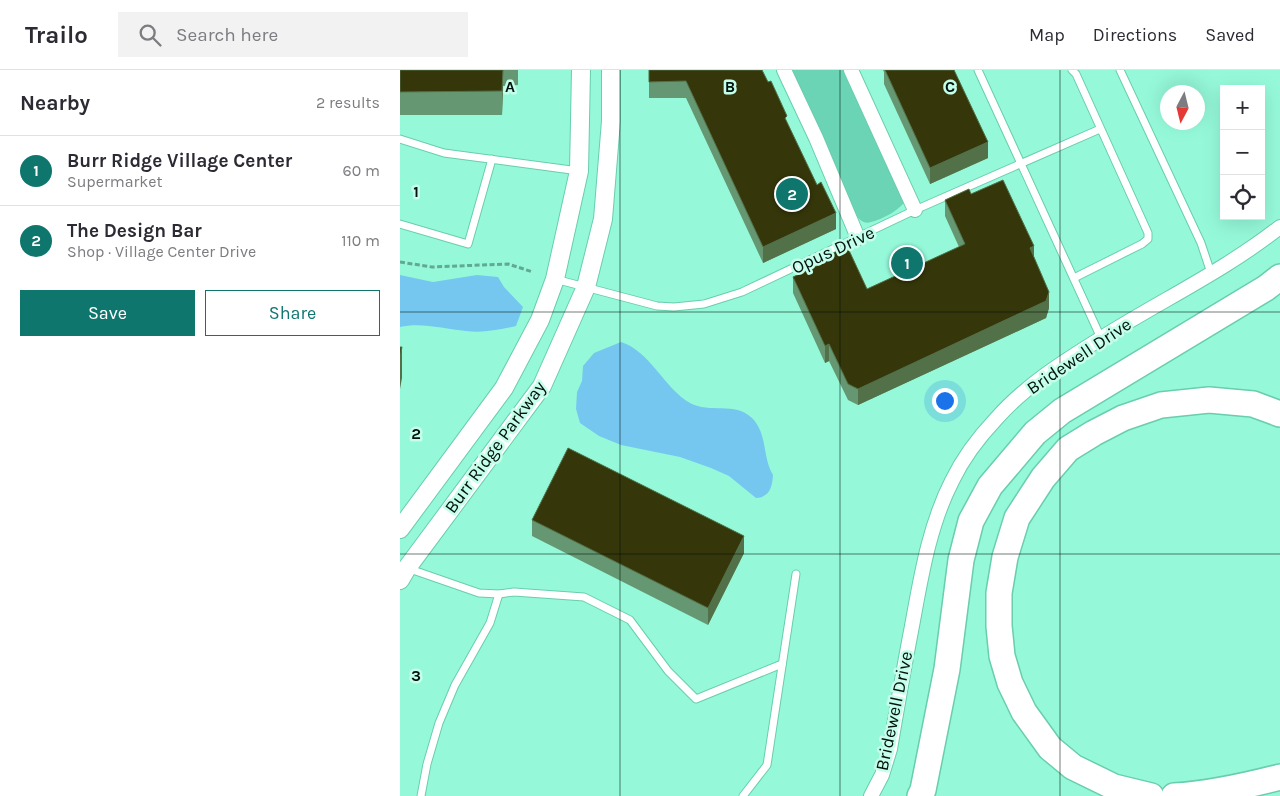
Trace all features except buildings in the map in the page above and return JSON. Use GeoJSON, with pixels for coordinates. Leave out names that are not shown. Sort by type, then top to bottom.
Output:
{"type":"FeatureCollection","features":[{"type":"Feature","properties":{"kind":"highway"},"geometry":{"type":"LineString","coordinates":[[920,796],[925,781],[947,669],[961,560],[971,521],[990,486],[1035,433],[1062,411],[1266,288],[1280,277]]}},
{"type":"Feature","properties":{"kind":"highway"},"geometry":{"type":"LineString","coordinates":[[1152,796],[1114,787],[1073,767],[1050,748],[1024,712],[1010,683],[1002,656],[999,626],[999,593],[1005,557],[1017,518],[1043,478],[1068,448],[1123,418],[1162,405],[1209,400],[1253,404],[1280,414]]}},
{"type":"Feature","properties":{"kind":"highway"},"geometry":{"type":"LineString","coordinates":[[1174,796],[1195,795],[1280,777]]}},
{"type":"Feature","properties":{"kind":"highway"},"geometry":{"type":"LineString","coordinates":[[1274,796],[1280,793]]}},
{"type":"Feature","properties":{"kind":"street","name":"Burr Ridge Parkway"},"geometry":{"type":"LineString","coordinates":[[400,529],[504,388],[540,320],[555,279],[579,171],[581,70]]}},
{"type":"Feature","properties":{"kind":"street","name":"Burr Ridge Parkway"},"geometry":{"type":"LineString","coordinates":[[402,571],[542,386],[586,287],[603,219],[611,122],[611,70]]}},
{"type":"Feature","properties":{"kind":"street"},"geometry":{"type":"LineString","coordinates":[[784,70],[816,138],[858,238]]}},
{"type":"Feature","properties":{"kind":"street"},"geometry":{"type":"LineString","coordinates":[[851,70],[915,210]]}},
{"type":"Feature","properties":{"kind":"street","name":"Bridewell Drive"},"geometry":{"type":"LineString","coordinates":[[871,796],[882,775],[890,749],[920,578],[927,550],[952,481],[966,457],[985,432],[1011,404],[1040,378],[1101,338],[1245,252],[1280,227]]}},
{"type":"Feature","properties":{"kind":"lane"},"geometry":{"type":"LineString","coordinates":[[978,70],[1022,162],[1101,338]]}},
{"type":"Feature","properties":{"kind":"lane"},"geometry":{"type":"LineString","coordinates":[[1072,70],[1076,74],[1148,233],[1148,239],[1142,244],[1074,278]]}},
{"type":"Feature","properties":{"kind":"lane"},"geometry":{"type":"LineString","coordinates":[[1120,70],[1201,243],[1211,273]]}},
{"type":"Feature","properties":{"kind":"lane","name":"Opus Drive"},"geometry":{"type":"LineString","coordinates":[[555,279],[657,306],[674,307],[704,304],[742,292],[915,210],[1100,129]]}},
{"type":"Feature","properties":{"kind":"lane"},"geometry":{"type":"LineString","coordinates":[[400,139],[444,153],[579,171]]}},
{"type":"Feature","properties":{"kind":"lane"},"geometry":{"type":"LineString","coordinates":[[400,224],[468,244],[492,159]]}},
{"type":"Feature","properties":{"kind":"lane"},"geometry":{"type":"LineString","coordinates":[[402,571],[479,593],[499,594],[514,592],[584,597],[630,620],[668,671],[696,699],[782,664]]}},
{"type":"Feature","properties":{"kind":"lane"},"geometry":{"type":"LineString","coordinates":[[742,796],[767,765],[796,574]]}},
{"type":"Feature","properties":{"kind":"lane"},"geometry":{"type":"LineString","coordinates":[[421,796],[427,764],[439,723],[455,685],[490,623],[499,594]]}},
{"type":"Feature","properties":{"kind":"path"},"geometry":{"type":"LineString","coordinates":[[400,262],[432,267],[508,264],[533,272]]}},
{"type":"Feature","properties":{"kind":"green space"},"geometry":{"type":"Polygon","coordinates":[[[788,70],[846,70],[905,201],[899,208],[885,217],[869,223],[858,218],[788,70]]]}},
{"type":"Feature","properties":{"kind":"water"},"geometry":{"type":"Polygon","coordinates":[[[400,275],[433,282],[477,275],[498,277],[504,287],[523,307],[516,326],[497,330],[472,332],[424,326],[400,327],[400,275]]]}},
{"type":"Feature","properties":{"kind":"water"},"geometry":{"type":"Polygon","coordinates":[[[621,342],[640,353],[672,388],[690,403],[706,408],[738,410],[752,418],[763,438],[767,461],[773,475],[771,487],[764,496],[756,498],[729,476],[711,468],[680,457],[621,445],[599,436],[580,423],[576,409],[577,392],[582,381],[583,366],[594,353],[621,342]]]}},
{"type":"Feature","properties":{"kind":"place","name":"The Design Bar"},"geometry":{"type":"Point","coordinates":[792,194]}},
{"type":"Feature","properties":{"kind":"place","name":"Burr Ridge Village Center"},"geometry":{"type":"Point","coordinates":[907,263]}}]}
